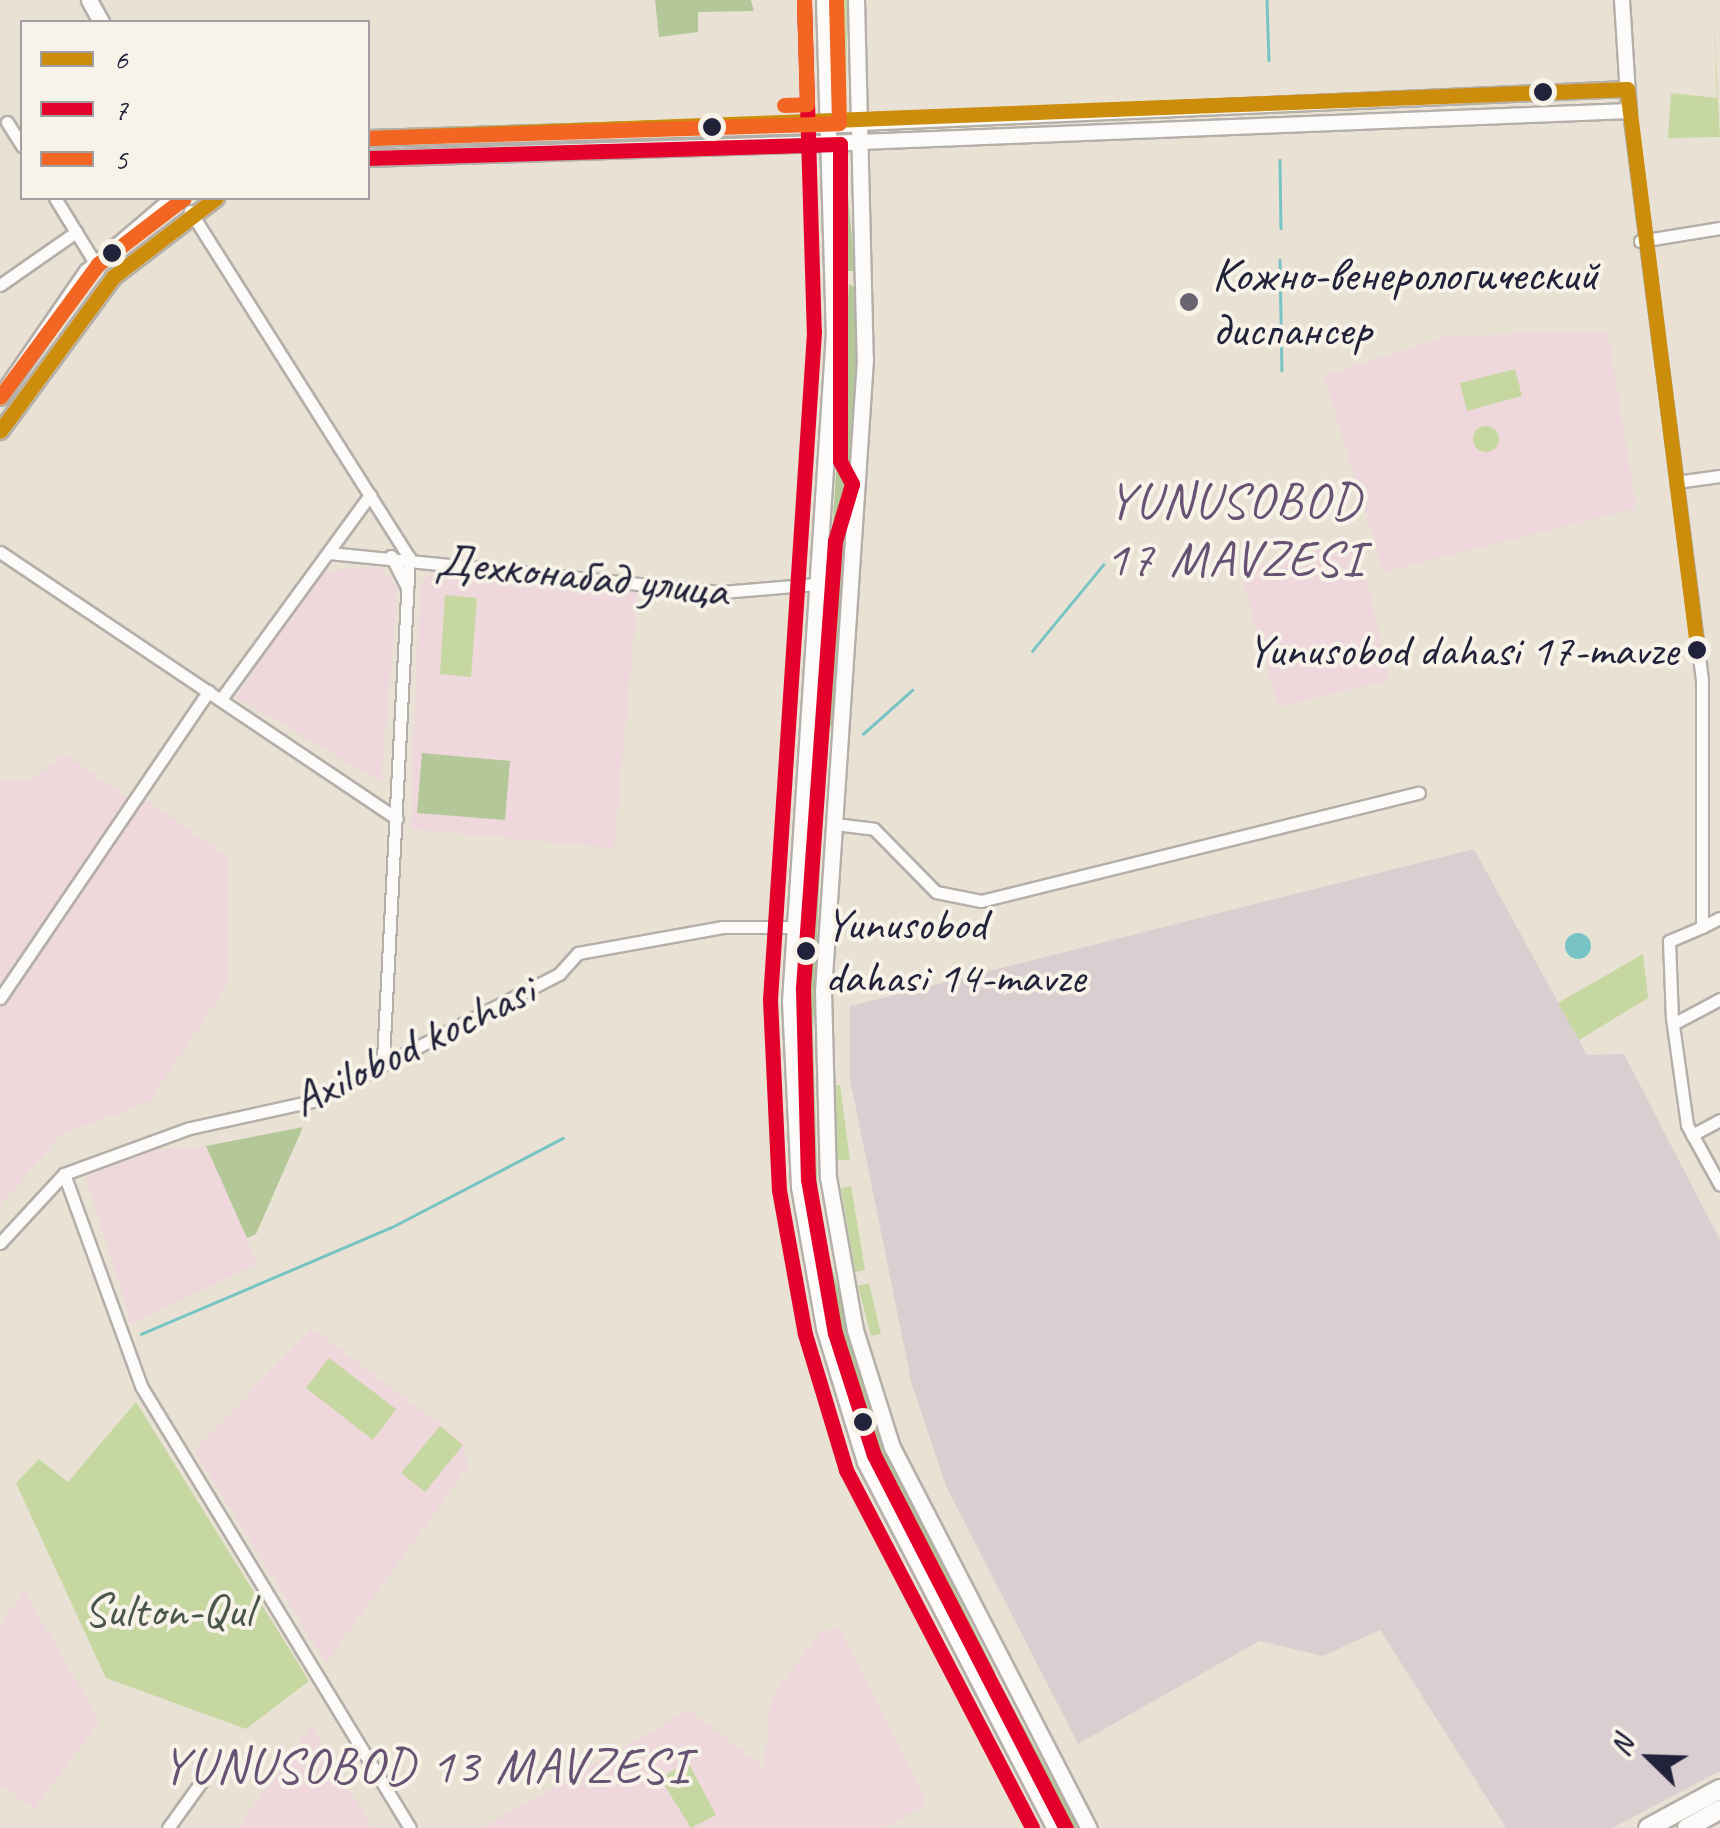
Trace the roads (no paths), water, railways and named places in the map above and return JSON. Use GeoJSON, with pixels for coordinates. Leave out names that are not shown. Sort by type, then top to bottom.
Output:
{"type":"FeatureCollection","features":[{"type":"Feature","properties":{"kind":"main road"},"geometry":{"type":"LineString","coordinates":[[824,0],[834,286],[794,927],[790,1070],[804,1220],[858,1444],[976,1682],[1055,1828]]}},
{"type":"Feature","properties":{"kind":"main road"},"geometry":{"type":"LineString","coordinates":[[856,0],[864,286],[821,1057],[833,1214],[888,1436],[1000,1666],[1089,1828]]}},
{"type":"Feature","properties":{"kind":"main road"},"geometry":{"type":"LineString","coordinates":[[370,138],[860,122]]}},
{"type":"Feature","properties":{"kind":"main road"},"geometry":{"type":"LineString","coordinates":[[370,158],[860,142]]}},
{"type":"Feature","properties":{"kind":"main road"},"geometry":{"type":"LineString","coordinates":[[0,398],[94,263],[171,200]]}},
{"type":"Feature","properties":{"kind":"main road"},"geometry":{"type":"LineString","coordinates":[[0,431],[98,293],[190,204]]}},
{"type":"Feature","properties":{"kind":"main road"},"geometry":{"type":"LineString","coordinates":[[834,286],[845,275],[864,286]]}},
{"type":"Feature","properties":{"kind":"main road"},"geometry":{"type":"LineString","coordinates":[[807,737],[841,739]]}},
{"type":"Feature","properties":{"kind":"main road"},"geometry":{"type":"LineString","coordinates":[[804,1220],[833,1214]]}},
{"type":"Feature","properties":{"kind":"main road"},"geometry":{"type":"LineString","coordinates":[[976,1682],[993,1684],[1000,1666]]}},
{"type":"Feature","properties":{"kind":"main road"},"geometry":{"type":"LineString","coordinates":[[1648,1828],[1720,1789]]}},
{"type":"Feature","properties":{"kind":"main road"},"geometry":{"type":"LineString","coordinates":[[1688,1828],[1720,1810]]}},
{"type":"Feature","properties":{"kind":"street"},"geometry":{"type":"LineString","coordinates":[[1622,0],[1640,241],[1702,680],[1702,928]]}},
{"type":"Feature","properties":{"kind":"street"},"geometry":{"type":"LineString","coordinates":[[860,122],[1627,89]]}},
{"type":"Feature","properties":{"kind":"street"},"geometry":{"type":"LineString","coordinates":[[860,142],[1629,111]]}},
{"type":"Feature","properties":{"kind":"street"},"geometry":{"type":"LineString","coordinates":[[7,122],[20,143]]}},
{"type":"Feature","properties":{"kind":"street"},"geometry":{"type":"LineString","coordinates":[[56,200],[94,263]]}},
{"type":"Feature","properties":{"kind":"street","name":"Дехконабад улица"},"geometry":{"type":"LineString","coordinates":[[190,204],[409,557],[722,592],[817,584]]}},
{"type":"Feature","properties":{"kind":"street"},"geometry":{"type":"LineString","coordinates":[[1640,241],[1720,228]]}},
{"type":"Feature","properties":{"kind":"street"},"geometry":{"type":"LineString","coordinates":[[0,285],[76,232]]}},
{"type":"Feature","properties":{"kind":"street"},"geometry":{"type":"LineString","coordinates":[[1676,482],[1720,476]]}},
{"type":"Feature","properties":{"kind":"street"},"geometry":{"type":"LineString","coordinates":[[221,699],[370,495]]}},
{"type":"Feature","properties":{"kind":"street"},"geometry":{"type":"LineString","coordinates":[[0,552],[397,819]]}},
{"type":"Feature","properties":{"kind":"street"},"geometry":{"type":"LineString","coordinates":[[329,553],[409,557],[384,1059]]}},
{"type":"Feature","properties":{"kind":"street"},"geometry":{"type":"LineString","coordinates":[[390,556],[408,590]]}},
{"type":"Feature","properties":{"kind":"street"},"geometry":{"type":"LineString","coordinates":[[0,998],[208,692]]}},
{"type":"Feature","properties":{"kind":"street"},"geometry":{"type":"LineString","coordinates":[[835,824],[874,829],[936,892],[981,901],[1419,794]]}},
{"type":"Feature","properties":{"kind":"street"},"geometry":{"type":"LineString","coordinates":[[1720,918],[1668,940],[1673,1024],[1692,1135],[1720,1185]]}},
{"type":"Feature","properties":{"kind":"street","name":"Axilobod kochasi"},"geometry":{"type":"LineString","coordinates":[[0,1243],[64,1174],[190,1128],[313,1101],[384,1059],[559,974],[578,953],[723,926],[794,927]]}},
{"type":"Feature","properties":{"kind":"street"},"geometry":{"type":"LineString","coordinates":[[1673,1024],[1720,999]]}},
{"type":"Feature","properties":{"kind":"street"},"geometry":{"type":"LineString","coordinates":[[1692,1135],[1720,1120]]}},
{"type":"Feature","properties":{"kind":"street"},"geometry":{"type":"LineString","coordinates":[[64,1174],[141,1386],[410,1828]]}},
{"type":"Feature","properties":{"kind":"street"},"geometry":{"type":"LineString","coordinates":[[168,1828],[201,1782]]}},
{"type":"Feature","properties":{"kind":"water"},"geometry":{"type":"Polygon","coordinates":[[[1578,933],[1587,937],[1591,946],[1587,955],[1578,959],[1569,955],[1565,946],[1569,937],[1578,933]]]}},
{"type":"Feature","properties":{"kind":"waterway"},"geometry":{"type":"LineString","coordinates":[[1267,0],[1269,60]]}},
{"type":"Feature","properties":{"kind":"waterway"},"geometry":{"type":"LineString","coordinates":[[1280,160],[1281,228]]}},
{"type":"Feature","properties":{"kind":"waterway"},"geometry":{"type":"LineString","coordinates":[[1280,260],[1282,370]]}},
{"type":"Feature","properties":{"kind":"waterway"},"geometry":{"type":"LineString","coordinates":[[1032,651],[1103,565]]}},
{"type":"Feature","properties":{"kind":"waterway"},"geometry":{"type":"LineString","coordinates":[[863,734],[912,690]]}},
{"type":"Feature","properties":{"kind":"waterway"},"geometry":{"type":"LineString","coordinates":[[141,1334],[390,1228],[563,1138]]}},
{"type":"Feature","properties":{"kind":"place","name":"Кожно-венерологический диспансер"},"geometry":{"type":"Point","coordinates":[1189,302]}},
{"type":"Feature","properties":{"kind":"place","name":"Yunusobod dahasi 17-mavze"},"geometry":{"type":"Point","coordinates":[1697,650]}},
{"type":"Feature","properties":{"kind":"place","name":"Yunusobod dahasi 14-mavze"},"geometry":{"type":"Point","coordinates":[806,951]}},
{"type":"Feature","properties":{"kind":"district","name":"YUNUSOBOD 17 MAVZESI"},"geometry":{"type":"Point","coordinates":[1235,529]}},
{"type":"Feature","properties":{"kind":"district","name":"YUNUSOBOD 13 MAVZESI"},"geometry":{"type":"Point","coordinates":[426,1766]}},
{"type":"Feature","properties":{"kind":"park label","name":"Sulton-Qul"},"geometry":{"type":"Point","coordinates":[168,1611]}}]}
